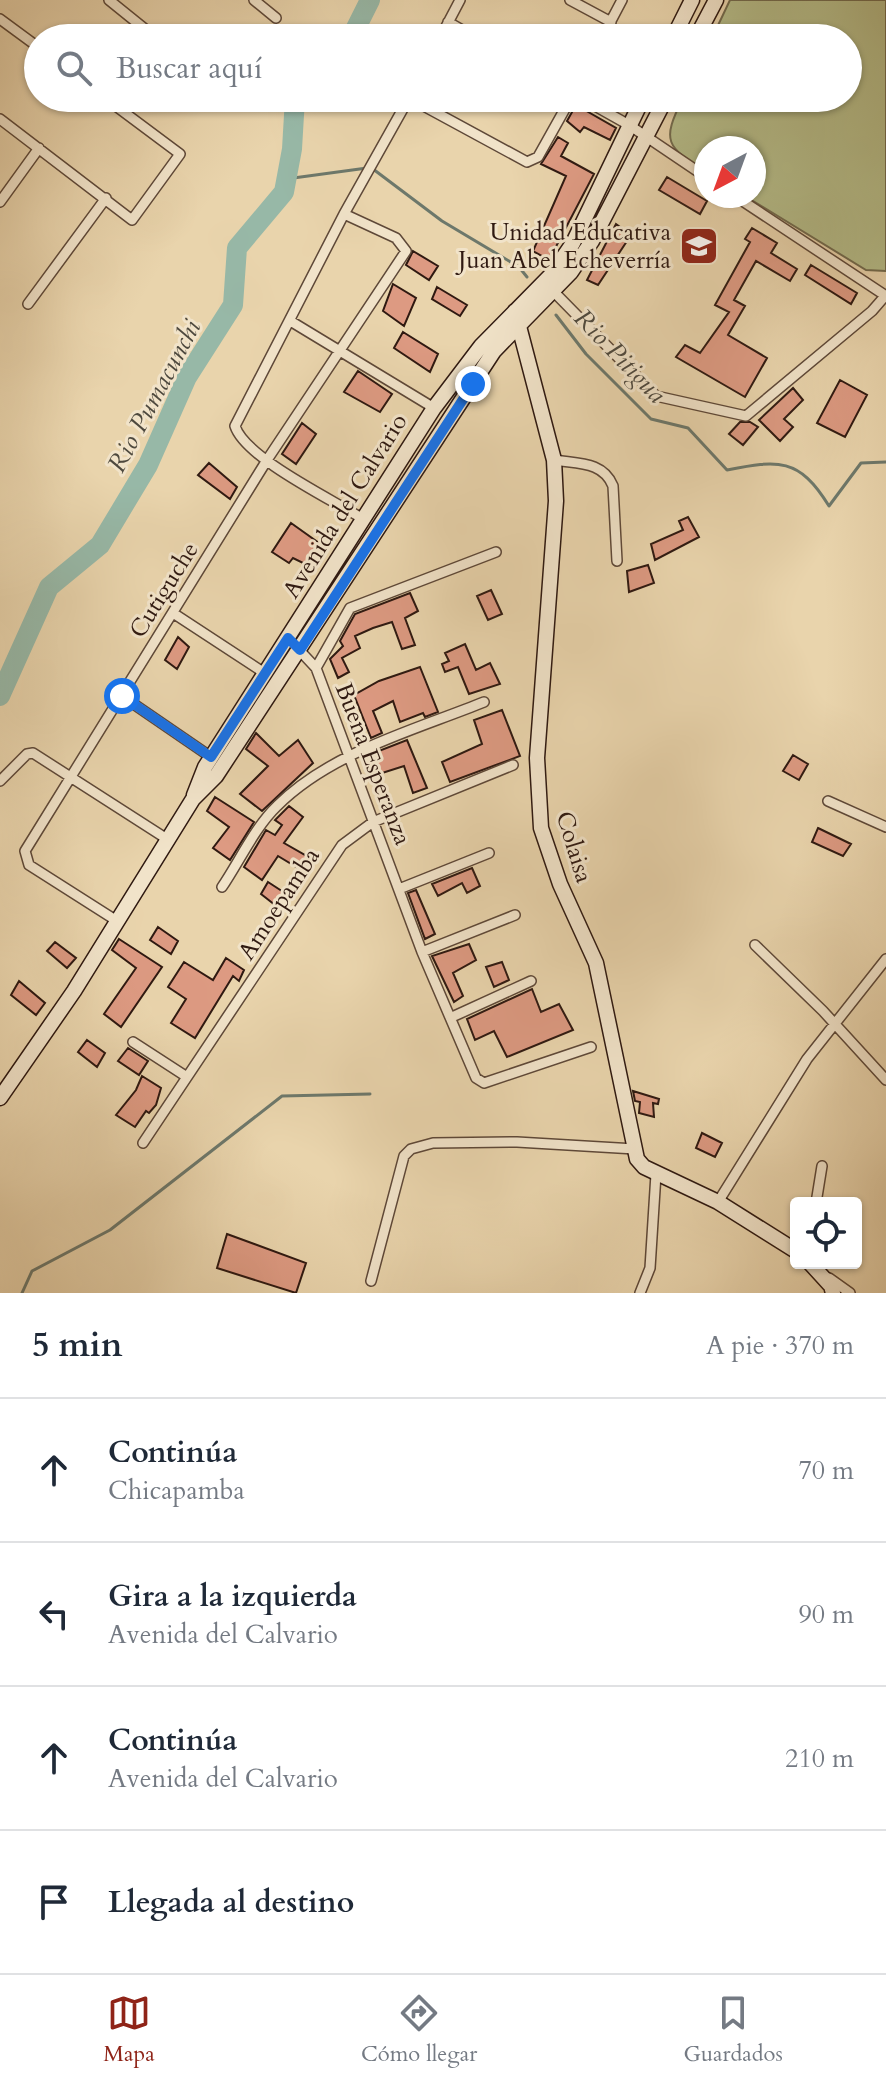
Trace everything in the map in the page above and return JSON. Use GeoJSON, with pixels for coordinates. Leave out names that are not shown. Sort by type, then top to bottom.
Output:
{"type":"FeatureCollection","features":[{"type":"Feature","properties":{"kind":"street"},"geometry":{"type":"LineString","coordinates":[[109,0],[139,24]]}},
{"type":"Feature","properties":{"kind":"street"},"geometry":{"type":"LineString","coordinates":[[121,9],[128,0]]}},
{"type":"Feature","properties":{"kind":"street"},"geometry":{"type":"LineString","coordinates":[[254,0],[276,18]]}},
{"type":"Feature","properties":{"kind":"street"},"geometry":{"type":"LineString","coordinates":[[452,24],[448,22],[460,0]]}},
{"type":"Feature","properties":{"kind":"street"},"geometry":{"type":"LineString","coordinates":[[570,0],[611,22],[622,0]]}},
{"type":"Feature","properties":{"kind":"street"},"geometry":{"type":"LineString","coordinates":[[680,24],[692,0]]}},
{"type":"Feature","properties":{"kind":"street"},"geometry":{"type":"LineString","coordinates":[[703,24],[716,0]]}},
{"type":"Feature","properties":{"kind":"street"},"geometry":{"type":"LineString","coordinates":[[0,19],[24,37]]}},
{"type":"Feature","properties":{"kind":"street"},"geometry":{"type":"LineString","coordinates":[[0,119],[132,220],[180,154],[124,112]]}},
{"type":"Feature","properties":{"kind":"street"},"geometry":{"type":"LineString","coordinates":[[363,519],[267,460],[241,441],[235,426],[292,322],[344,214],[401,112]]}},
{"type":"Feature","properties":{"kind":"street"},"geometry":{"type":"LineString","coordinates":[[436,112],[533,162],[563,112]]}},
{"type":"Feature","properties":{"kind":"street"},"geometry":{"type":"LineString","coordinates":[[606,112],[694,169]]}},
{"type":"Feature","properties":{"kind":"street","name":"Avenida del Calvario"},"geometry":{"type":"LineString","coordinates":[[193,799],[211,757],[434,408],[481,346],[551,275],[573,243],[636,112]]}},
{"type":"Feature","properties":{"kind":"street","name":"Avenida del Calvario"},"geometry":{"type":"LineString","coordinates":[[193,799],[216,776],[494,351],[555,293],[592,241],[659,112]]}},
{"type":"Feature","properties":{"kind":"street"},"geometry":{"type":"LineString","coordinates":[[0,202],[39,148]]}},
{"type":"Feature","properties":{"kind":"street"},"geometry":{"type":"LineString","coordinates":[[28,304],[106,198]]}},
{"type":"Feature","properties":{"kind":"street"},"geometry":{"type":"LineString","coordinates":[[555,293],[656,396],[746,416],[872,311],[886,295],[753,208]]}},
{"type":"Feature","properties":{"kind":"street","name":"Cutiguche"},"geometry":{"type":"LineString","coordinates":[[117,921],[29,865],[25,851],[267,460],[406,251],[396,238],[344,214]]}},
{"type":"Feature","properties":{"kind":"street","name":"Colaisa"},"geometry":{"type":"LineString","coordinates":[[515,311],[554,460],[556,501],[537,758],[541,828],[560,884],[596,963],[635,1149],[644,1167],[718,1202],[790,1247]]}},
{"type":"Feature","properties":{"kind":"street"},"geometry":{"type":"LineString","coordinates":[[292,322],[434,408]]}},
{"type":"Feature","properties":{"kind":"street"},"geometry":{"type":"LineString","coordinates":[[554,460],[590,465],[602,469],[609,476],[613,486],[617,561]]}},
{"type":"Feature","properties":{"kind":"street","name":"Buena Esperanza"},"geometry":{"type":"LineString","coordinates":[[496,552],[350,608],[316,668],[422,952],[480,1082],[591,1047]]}},
{"type":"Feature","properties":{"kind":"street"},"geometry":{"type":"LineString","coordinates":[[173,613],[266,674]]}},
{"type":"Feature","properties":{"kind":"street"},"geometry":{"type":"LineString","coordinates":[[288,638],[316,668]]}},
{"type":"Feature","properties":{"kind":"street"},"geometry":{"type":"LineString","coordinates":[[122,696],[211,757]]}},
{"type":"Feature","properties":{"kind":"street"},"geometry":{"type":"LineString","coordinates":[[222,887],[274,809],[302,783],[349,757],[484,702]]}},
{"type":"Feature","properties":{"kind":"street"},"geometry":{"type":"LineString","coordinates":[[0,781],[27,754],[33,753],[167,839]]}},
{"type":"Feature","properties":{"kind":"street","name":"Amoepamba"},"geometry":{"type":"LineString","coordinates":[[143,1143],[342,845],[373,822],[513,765]]}},
{"type":"Feature","properties":{"kind":"street"},"geometry":{"type":"LineString","coordinates":[[0,1098],[193,799]]}},
{"type":"Feature","properties":{"kind":"street"},"geometry":{"type":"LineString","coordinates":[[828,801],[886,827]]}},
{"type":"Feature","properties":{"kind":"street"},"geometry":{"type":"LineString","coordinates":[[399,889],[489,853]]}},
{"type":"Feature","properties":{"kind":"street"},"geometry":{"type":"LineString","coordinates":[[422,952],[515,915]]}},
{"type":"Feature","properties":{"kind":"street"},"geometry":{"type":"LineString","coordinates":[[755,945],[835,1023],[886,1080]]}},
{"type":"Feature","properties":{"kind":"street"},"geometry":{"type":"LineString","coordinates":[[718,1202],[807,1059],[886,959]]}},
{"type":"Feature","properties":{"kind":"street"},"geometry":{"type":"LineString","coordinates":[[452,1017],[531,981]]}},
{"type":"Feature","properties":{"kind":"street"},"geometry":{"type":"LineString","coordinates":[[133,1042],[187,1077]]}},
{"type":"Feature","properties":{"kind":"street"},"geometry":{"type":"LineString","coordinates":[[371,1281],[404,1156],[411,1149],[433,1143],[517,1142],[635,1149]]}},
{"type":"Feature","properties":{"kind":"street"},"geometry":{"type":"LineString","coordinates":[[817,1197],[822,1166]]}},
{"type":"Feature","properties":{"kind":"street"},"geometry":{"type":"LineString","coordinates":[[640,1293],[650,1268],[656,1174]]}},
{"type":"Feature","properties":{"kind":"street"},"geometry":{"type":"LineString","coordinates":[[816,1269],[833,1293]]}},
{"type":"Feature","properties":{"kind":"street"},"geometry":{"type":"LineString","coordinates":[[818,1269],[850,1293]]}},
{"type":"Feature","properties":{"kind":"green space"},"geometry":{"type":"Polygon","coordinates":[[[730,0],[886,0],[886,271],[866,270],[765,208],[766,136],[694,136],[694,164],[675,149],[670,134],[676,112],[862,112],[862,24],[719,24],[730,0]]]}},
{"type":"Feature","properties":{"kind":"building"},"geometry":{"type":"Polygon","coordinates":[[[572,112],[588,112],[616,128],[610,140],[584,127],[580,132],[567,121],[572,112]]]}},
{"type":"Feature","properties":{"kind":"building"},"geometry":{"type":"Polygon","coordinates":[[[558,137],[568,143],[561,156],[594,174],[549,260],[533,251],[566,176],[541,164],[558,137]]]}},
{"type":"Feature","properties":{"kind":"building"},"geometry":{"type":"Polygon","coordinates":[[[667,177],[694,193],[694,208],[703,208],[700,214],[659,190],[667,177]]]}},
{"type":"Feature","properties":{"kind":"building"},"geometry":{"type":"Polygon","coordinates":[[[616,224],[631,235],[598,285],[587,280],[616,224]]]}},
{"type":"Feature","properties":{"kind":"building"},"geometry":{"type":"Polygon","coordinates":[[[752,228],[777,243],[771,253],[797,269],[790,281],[756,261],[734,300],[745,306],[728,335],[767,358],[745,397],[676,357],[685,345],[700,353],[729,312],[715,305],[750,242],[745,239],[752,228]]]}},
{"type":"Feature","properties":{"kind":"building"},"geometry":{"type":"Polygon","coordinates":[[[413,251],[438,266],[429,280],[406,265],[413,251]]]}},
{"type":"Feature","properties":{"kind":"building"},"geometry":{"type":"Polygon","coordinates":[[[811,265],[857,293],[851,304],[805,275],[811,265]]]}},
{"type":"Feature","properties":{"kind":"building"},"geometry":{"type":"Polygon","coordinates":[[[393,284],[416,298],[404,326],[383,311],[393,284]]]}},
{"type":"Feature","properties":{"kind":"building"},"geometry":{"type":"Polygon","coordinates":[[[437,287],[467,305],[460,316],[432,299],[437,287]]]}},
{"type":"Feature","properties":{"kind":"building"},"geometry":{"type":"Polygon","coordinates":[[[403,332],[438,354],[430,372],[394,348],[403,332]]]}},
{"type":"Feature","properties":{"kind":"building"},"geometry":{"type":"Polygon","coordinates":[[[358,371],[392,394],[380,412],[344,392],[358,371]]]}},
{"type":"Feature","properties":{"kind":"building"},"geometry":{"type":"Polygon","coordinates":[[[840,380],[867,395],[845,437],[817,423],[840,380]]]}},
{"type":"Feature","properties":{"kind":"building"},"geometry":{"type":"Polygon","coordinates":[[[793,388],[803,400],[784,419],[793,427],[780,441],[759,420],[793,388]]]}},
{"type":"Feature","properties":{"kind":"building"},"geometry":{"type":"Polygon","coordinates":[[[740,422],[750,422],[758,427],[743,445],[729,434],[740,422]]]}},
{"type":"Feature","properties":{"kind":"building"},"geometry":{"type":"Polygon","coordinates":[[[302,423],[316,434],[296,464],[282,454],[302,423]]]}},
{"type":"Feature","properties":{"kind":"building"},"geometry":{"type":"Polygon","coordinates":[[[209,463],[237,487],[230,499],[198,475],[209,463]]]}},
{"type":"Feature","properties":{"kind":"building"},"geometry":{"type":"Polygon","coordinates":[[[688,517],[699,537],[655,560],[651,544],[683,530],[679,521],[688,517]]]}},
{"type":"Feature","properties":{"kind":"building"},"geometry":{"type":"Polygon","coordinates":[[[291,523],[319,543],[305,564],[293,558],[289,563],[272,552],[291,523]]]}},
{"type":"Feature","properties":{"kind":"building"},"geometry":{"type":"Polygon","coordinates":[[[648,565],[654,583],[629,592],[627,571],[648,565]]]}},
{"type":"Feature","properties":{"kind":"building"},"geometry":{"type":"Polygon","coordinates":[[[491,590],[502,614],[488,620],[477,596],[491,590]]]}},
{"type":"Feature","properties":{"kind":"building"},"geometry":{"type":"Polygon","coordinates":[[[410,593],[418,611],[405,618],[415,645],[402,649],[392,622],[373,628],[355,636],[360,648],[342,658],[349,672],[338,678],[330,659],[343,646],[340,641],[355,614],[410,593]]]}},
{"type":"Feature","properties":{"kind":"building"},"geometry":{"type":"Polygon","coordinates":[[[178,637],[189,647],[177,669],[165,660],[178,637]]]}},
{"type":"Feature","properties":{"kind":"building"},"geometry":{"type":"Polygon","coordinates":[[[465,644],[476,670],[490,663],[500,684],[469,694],[458,667],[445,672],[442,664],[449,661],[445,653],[465,644]]]}},
{"type":"Feature","properties":{"kind":"building"},"geometry":{"type":"Polygon","coordinates":[[[420,667],[438,712],[425,717],[423,713],[400,722],[393,701],[373,711],[382,733],[371,738],[354,695],[379,681],[420,667]]]}},
{"type":"Feature","properties":{"kind":"building"},"geometry":{"type":"Polygon","coordinates":[[[502,710],[520,756],[450,782],[442,762],[482,744],[474,720],[502,710]]]}},
{"type":"Feature","properties":{"kind":"building"},"geometry":{"type":"Polygon","coordinates":[[[256,733],[279,756],[298,740],[313,763],[262,811],[240,794],[268,766],[246,749],[256,733]]]}},
{"type":"Feature","properties":{"kind":"building"},"geometry":{"type":"Polygon","coordinates":[[[407,740],[427,788],[413,793],[404,766],[379,774],[371,754],[407,740]]]}},
{"type":"Feature","properties":{"kind":"building"},"geometry":{"type":"Polygon","coordinates":[[[793,755],[808,764],[799,780],[783,771],[793,755]]]}},
{"type":"Feature","properties":{"kind":"building"},"geometry":{"type":"Polygon","coordinates":[[[215,797],[254,822],[230,860],[213,848],[229,827],[207,811],[215,797]]]}},
{"type":"Feature","properties":{"kind":"building"},"geometry":{"type":"Polygon","coordinates":[[[289,806],[303,817],[284,843],[310,858],[303,871],[278,856],[262,880],[244,867],[266,830],[275,835],[282,825],[275,820],[289,806]]]}},
{"type":"Feature","properties":{"kind":"building"},"geometry":{"type":"Polygon","coordinates":[[[818,828],[851,844],[843,856],[812,842],[818,828]]]}},
{"type":"Feature","properties":{"kind":"building"},"geometry":{"type":"Polygon","coordinates":[[[472,868],[480,886],[467,893],[462,883],[438,896],[432,884],[472,868]]]}},
{"type":"Feature","properties":{"kind":"building"},"geometry":{"type":"Polygon","coordinates":[[[268,882],[291,897],[285,906],[277,901],[275,905],[261,894],[268,882]]]}},
{"type":"Feature","properties":{"kind":"building"},"geometry":{"type":"Polygon","coordinates":[[[416,890],[435,934],[425,939],[408,893],[416,890]]]}},
{"type":"Feature","properties":{"kind":"building"},"geometry":{"type":"Polygon","coordinates":[[[158,927],[178,941],[171,954],[150,940],[158,927]]]}},
{"type":"Feature","properties":{"kind":"building"},"geometry":{"type":"Polygon","coordinates":[[[119,939],[162,967],[121,1027],[104,1014],[136,968],[112,950],[119,939]]]}},
{"type":"Feature","properties":{"kind":"building"},"geometry":{"type":"Polygon","coordinates":[[[55,942],[76,958],[67,968],[47,951],[55,942]]]}},
{"type":"Feature","properties":{"kind":"building"},"geometry":{"type":"Polygon","coordinates":[[[469,944],[476,960],[453,973],[463,996],[454,1002],[432,956],[469,944]]]}},
{"type":"Feature","properties":{"kind":"building"},"geometry":{"type":"Polygon","coordinates":[[[226,958],[244,970],[239,981],[233,976],[195,1038],[171,1023],[186,999],[168,987],[184,962],[213,980],[226,958]]]}},
{"type":"Feature","properties":{"kind":"building"},"geometry":{"type":"Polygon","coordinates":[[[502,962],[509,980],[494,987],[486,967],[502,962]]]}},
{"type":"Feature","properties":{"kind":"building"},"geometry":{"type":"Polygon","coordinates":[[[19,981],[45,1003],[36,1015],[11,995],[19,981]]]}},
{"type":"Feature","properties":{"kind":"building"},"geometry":{"type":"Polygon","coordinates":[[[532,989],[541,1012],[559,1004],[573,1030],[507,1057],[494,1031],[475,1040],[467,1019],[532,989]]]}},
{"type":"Feature","properties":{"kind":"building"},"geometry":{"type":"Polygon","coordinates":[[[87,1040],[105,1053],[97,1067],[78,1052],[87,1040]]]}},
{"type":"Feature","properties":{"kind":"building"},"geometry":{"type":"Polygon","coordinates":[[[128,1048],[148,1061],[139,1075],[118,1061],[128,1048]]]}},
{"type":"Feature","properties":{"kind":"building"},"geometry":{"type":"Polygon","coordinates":[[[142,1076],[161,1088],[156,1105],[149,1113],[146,1111],[135,1127],[116,1115],[136,1090],[142,1076]]]}},
{"type":"Feature","properties":{"kind":"building"},"geometry":{"type":"Polygon","coordinates":[[[633,1091],[659,1099],[658,1104],[653,1103],[654,1117],[639,1113],[640,1102],[635,1101],[633,1091]]]}},
{"type":"Feature","properties":{"kind":"building"},"geometry":{"type":"Polygon","coordinates":[[[702,1133],[722,1143],[715,1157],[696,1148],[702,1133]]]}},
{"type":"Feature","properties":{"kind":"building"},"geometry":{"type":"Polygon","coordinates":[[[227,1234],[306,1263],[296,1293],[217,1268],[227,1234]]]}},
{"type":"Feature","properties":{"kind":"waterway","name":"Rio Pumacunchi"},"geometry":{"type":"LineString","coordinates":[[358,24],[370,0]]}},
{"type":"Feature","properties":{"kind":"waterway","name":"Rio Pumacunchi"},"geometry":{"type":"LineString","coordinates":[[0,696],[49,587],[100,545],[148,465],[187,377],[233,305],[237,248],[284,192],[292,149],[294,112]]}},
{"type":"Feature","properties":{"kind":"waterway","name":"Rio Pitigua"},"geometry":{"type":"LineString","coordinates":[[286,179],[367,168]]}},
{"type":"Feature","properties":{"kind":"waterway","name":"Rio Pitigua"},"geometry":{"type":"LineString","coordinates":[[373,169],[442,221],[519,267],[527,277]]}},
{"type":"Feature","properties":{"kind":"waterway","name":"Rio Pitigua"},"geometry":{"type":"LineString","coordinates":[[556,315],[586,354],[651,419],[688,428],[727,470],[774,464],[786,466],[808,478],[829,506],[861,463],[886,462]]}},
{"type":"Feature","properties":{"kind":"waterway"},"geometry":{"type":"LineString","coordinates":[[22,1293],[32,1271],[110,1230],[282,1096],[370,1094]]}},
{"type":"Feature","properties":{"kind":"place","name":"Unidad Educativa Juan Abel Echeverría"},"geometry":{"type":"Point","coordinates":[699,246]}},
{"type":"Feature","properties":{"kind":"route"},"geometry":{"type":"LineString","coordinates":[[122,696],[211,757],[288,638],[300,650],[473,384]]}}]}
